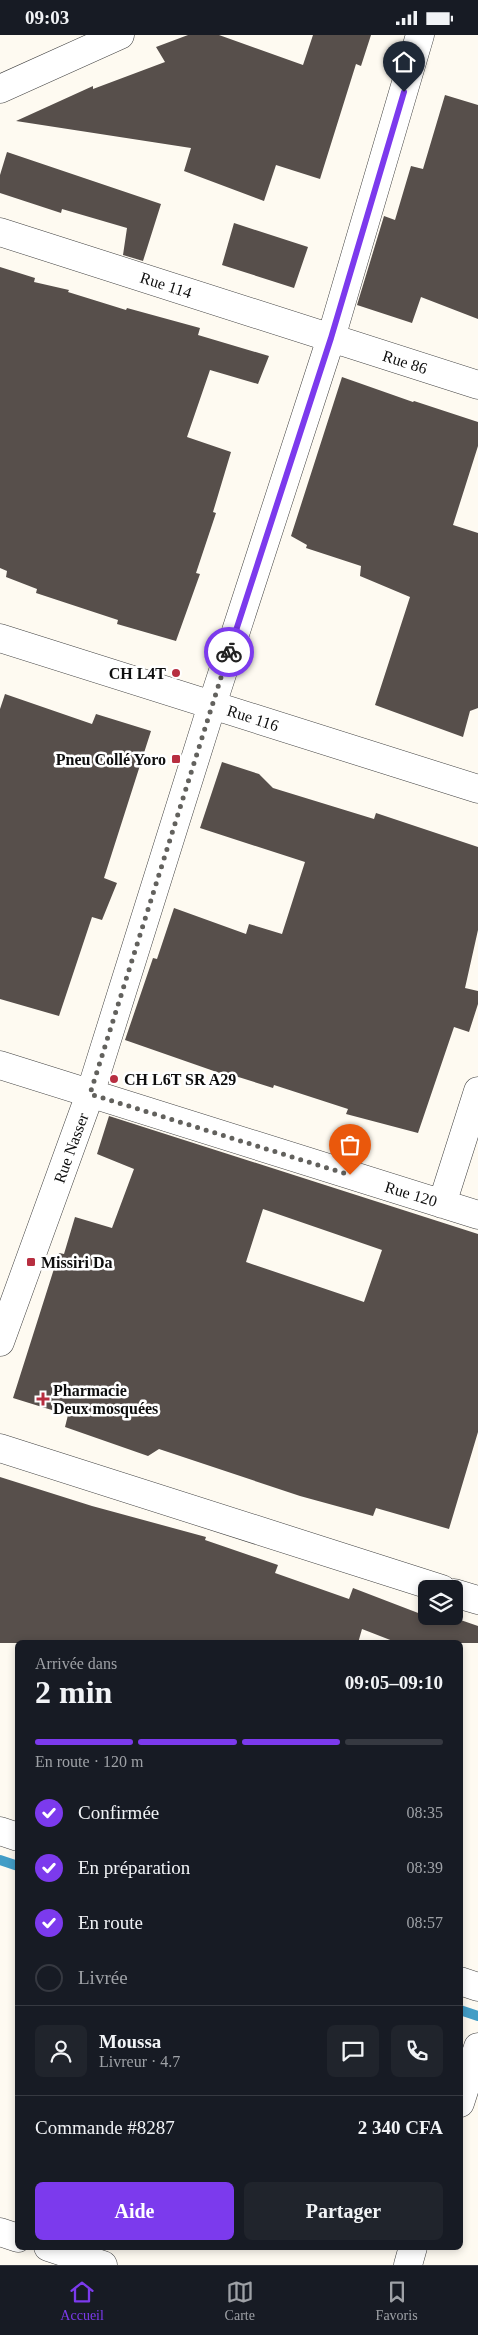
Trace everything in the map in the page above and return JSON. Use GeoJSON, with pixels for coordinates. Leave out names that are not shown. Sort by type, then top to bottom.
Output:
{"type":"FeatureCollection","features":[{"type":"Feature","properties":{"kind":"street"},"geometry":{"type":"LineString","coordinates":[[0,89],[120,35]]}},
{"type":"Feature","properties":{"kind":"street","name":"Rue Nasser"},"geometry":{"type":"LineString","coordinates":[[0,1342],[90,1094],[212,705],[331,338],[420,35]]}},
{"type":"Feature","properties":{"kind":"street","name":"Rue 114"},"geometry":{"type":"LineString","coordinates":[[0,232],[331,338]]}},
{"type":"Feature","properties":{"kind":"street","name":"Rue 86"},"geometry":{"type":"LineString","coordinates":[[331,338],[478,385]]}},
{"type":"Feature","properties":{"kind":"street","name":"Rue 116"},"geometry":{"type":"LineString","coordinates":[[0,638],[478,789]]}},
{"type":"Feature","properties":{"kind":"street","name":"Rue 120"},"geometry":{"type":"LineString","coordinates":[[0,1065],[478,1215]]}},
{"type":"Feature","properties":{"kind":"street"},"geometry":{"type":"LineString","coordinates":[[442,1204],[478,1091]]}},
{"type":"Feature","properties":{"kind":"street"},"geometry":{"type":"LineString","coordinates":[[0,1448],[418,1581]]}},
{"type":"Feature","properties":{"kind":"street"},"geometry":{"type":"LineString","coordinates":[[463,1596],[478,1600]]}},
{"type":"Feature","properties":{"kind":"street"},"geometry":{"type":"LineString","coordinates":[[0,1831],[15,1836]]}},
{"type":"Feature","properties":{"kind":"street"},"geometry":{"type":"LineString","coordinates":[[463,1982],[478,1987]]}},
{"type":"Feature","properties":{"kind":"street"},"geometry":{"type":"LineString","coordinates":[[463,2094],[478,2047]]}},
{"type":"Feature","properties":{"kind":"street"},"geometry":{"type":"LineString","coordinates":[[0,2232],[15,2237]]}},
{"type":"Feature","properties":{"kind":"street"},"geometry":{"type":"LineString","coordinates":[[57,2250],[103,2265]]}},
{"type":"Feature","properties":{"kind":"street"},"geometry":{"type":"LineString","coordinates":[[408,2265],[413,2250]]}},
{"type":"Feature","properties":{"kind":"building"},"geometry":{"type":"Polygon","coordinates":[[[188,35],[219,35],[303,65],[313,35],[371,35],[361,66],[356,64],[320,179],[276,165],[264,201],[184,171],[191,148],[16,121],[93,86],[93,89],[165,62],[156,47],[188,35]]]}},
{"type":"Feature","properties":{"kind":"building"},"geometry":{"type":"Polygon","coordinates":[[[445,95],[478,105],[478,319],[421,297],[412,323],[357,305],[384,216],[395,220],[411,166],[423,169],[445,95]]]}},
{"type":"Feature","properties":{"kind":"building"},"geometry":{"type":"Polygon","coordinates":[[[7,152],[161,204],[143,261],[123,255],[127,228],[62,209],[61,213],[0,193],[0,175],[7,152]]]}},
{"type":"Feature","properties":{"kind":"building"},"geometry":{"type":"Polygon","coordinates":[[[234,223],[308,247],[294,288],[222,265],[234,223]]]}},
{"type":"Feature","properties":{"kind":"building"},"geometry":{"type":"Polygon","coordinates":[[[0,267],[35,278],[34,282],[69,290],[68,292],[126,310],[127,308],[200,328],[198,335],[269,356],[258,384],[210,370],[187,437],[231,452],[213,512],[216,513],[196,573],[200,574],[176,641],[117,624],[118,620],[36,593],[37,589],[6,577],[7,571],[0,568],[0,267]]]}},
{"type":"Feature","properties":{"kind":"building"},"geometry":{"type":"Polygon","coordinates":[[[342,377],[478,422],[478,446],[453,525],[478,533],[478,708],[470,711],[463,737],[375,705],[410,597],[360,576],[361,566],[306,548],[307,545],[291,536],[342,377]]]}},
{"type":"Feature","properties":{"kind":"building"},"geometry":{"type":"Polygon","coordinates":[[[5,694],[92,724],[96,714],[151,731],[104,878],[117,883],[102,920],[92,917],[59,1016],[0,999],[0,709],[5,694]]]}},
{"type":"Feature","properties":{"kind":"building"},"geometry":{"type":"Polygon","coordinates":[[[222,762],[259,774],[273,788],[374,819],[376,813],[478,847],[478,930],[465,988],[478,991],[478,1004],[469,1032],[454,1027],[418,1133],[346,1114],[348,1109],[274,1085],[273,1088],[232,1075],[231,1077],[125,1040],[153,958],[157,959],[174,908],[246,934],[249,924],[282,934],[305,862],[200,828],[222,762]]]}},
{"type":"Feature","properties":{"kind":"building"},"geometry":{"type":"Polygon","coordinates":[[[109,1116],[478,1234],[478,1432],[449,1529],[376,1508],[373,1516],[300,1496],[159,1449],[148,1456],[65,1427],[68,1415],[13,1398],[59,1253],[64,1254],[75,1217],[112,1228],[134,1169],[97,1154],[109,1116]],[[263,1209],[246,1262],[364,1302],[382,1250],[263,1209]]]}},
{"type":"Feature","properties":{"kind":"building"},"geometry":{"type":"Polygon","coordinates":[[[0,1477],[92,1506],[206,1537],[205,1540],[278,1565],[275,1573],[349,1599],[353,1588],[418,1613],[418,1625],[463,1625],[463,1621],[478,1626],[478,1643],[463,1643],[463,1640],[390,1640],[362,1629],[359,1640],[15,1640],[15,1643],[0,1643],[0,1477]]]}},
{"type":"Feature","properties":{"kind":"waterway"},"geometry":{"type":"LineString","coordinates":[[0,1860],[15,1865]]}},
{"type":"Feature","properties":{"kind":"waterway"},"geometry":{"type":"LineString","coordinates":[[463,2011],[478,2016]]}},
{"type":"Feature","properties":{"kind":"way so far"},"geometry":{"type":"LineString","coordinates":[[229,652],[90,1094],[350,1175]]}},
{"type":"Feature","properties":{"kind":"place","name":"CH L4T"},"geometry":{"type":"Point","coordinates":[176,673]}},
{"type":"Feature","properties":{"kind":"place","name":"Pneu Collé Yoro"},"geometry":{"type":"Point","coordinates":[176,759]}},
{"type":"Feature","properties":{"kind":"place","name":"CH L6T SR A29"},"geometry":{"type":"Point","coordinates":[114,1079]}},
{"type":"Feature","properties":{"kind":"place","name":"Missiri Da"},"geometry":{"type":"Point","coordinates":[31,1262]}},
{"type":"Feature","properties":{"kind":"place","name":"Pharmacie Deux mosquées"},"geometry":{"type":"Point","coordinates":[43,1399]}},
{"type":"Feature","properties":{"kind":"route"},"geometry":{"type":"LineString","coordinates":[[229,652],[331,338],[404,92]]}}]}
